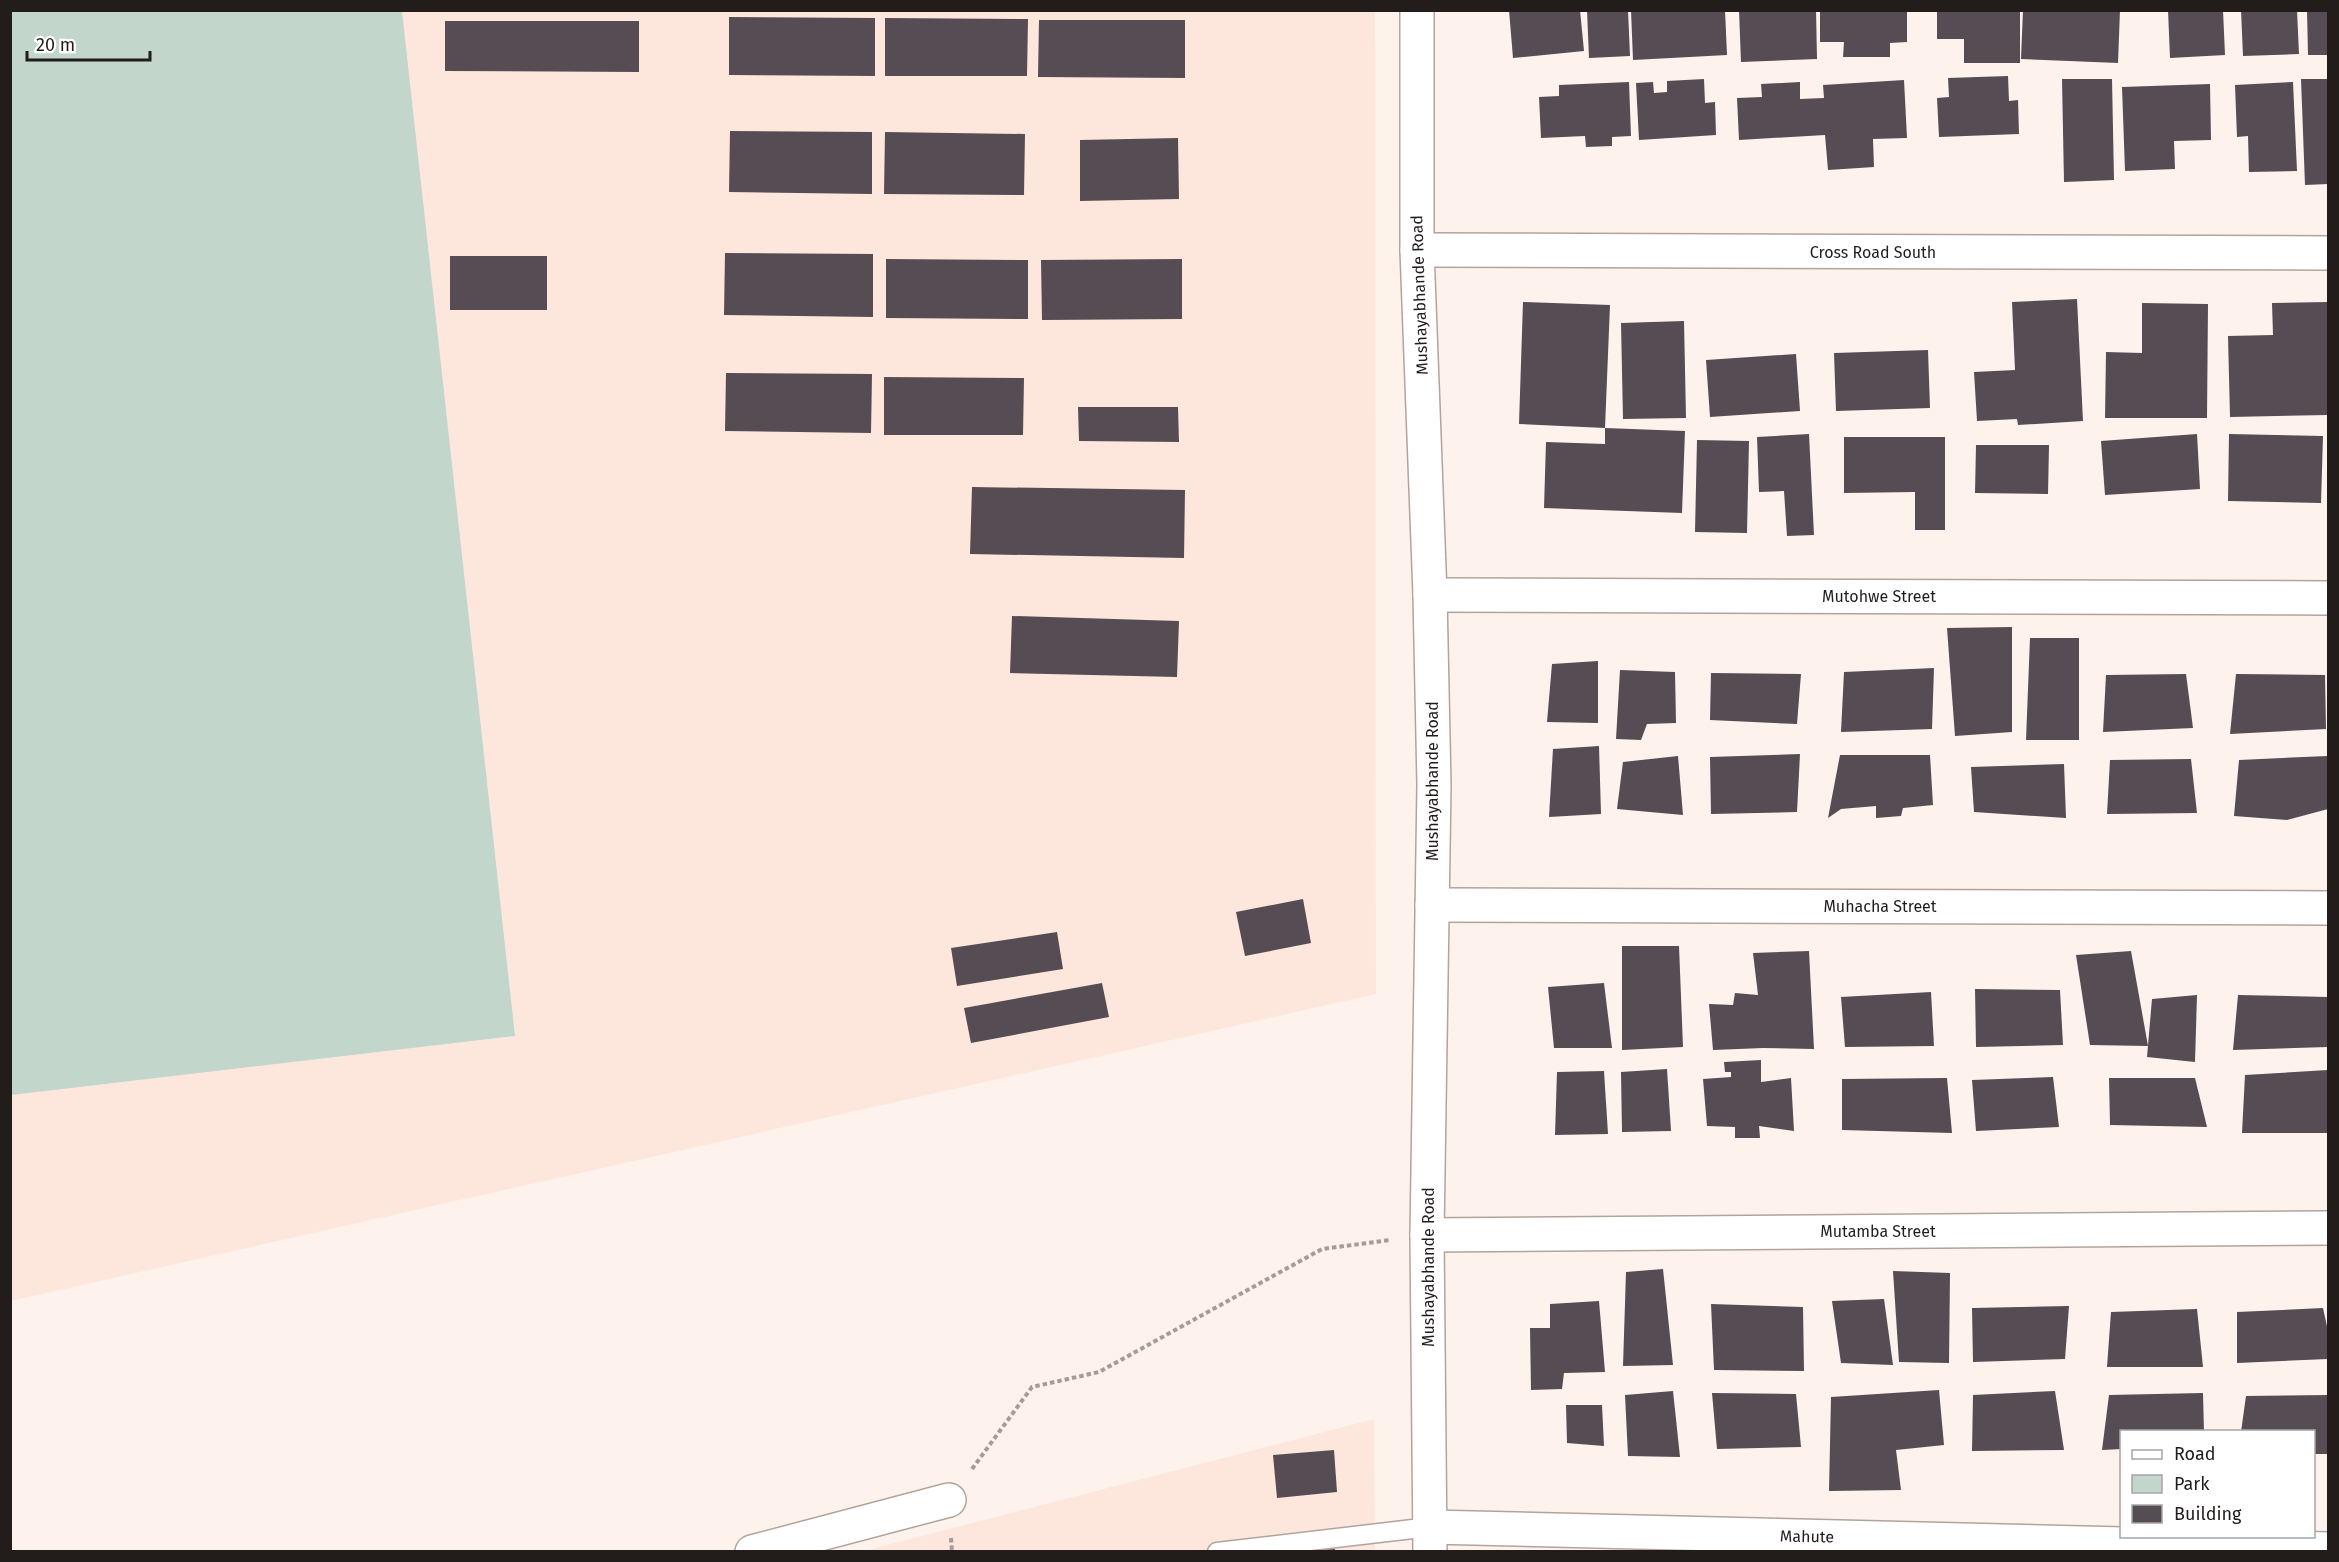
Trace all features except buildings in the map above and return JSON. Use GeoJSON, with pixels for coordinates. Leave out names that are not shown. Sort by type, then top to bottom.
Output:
{"type":"FeatureCollection","features":[{"type":"Feature","properties":{"kind":"street","name":"Mushayabhande Road"},"geometry":{"type":"LineString","coordinates":[[1417,10],[1417,250],[1430,595],[1434,785],[1427,1235],[1430,1539]]}},
{"type":"Feature","properties":{"kind":"street","name":"Cross Road South"},"geometry":{"type":"LineString","coordinates":[[1417,250],[2328,253]]}},
{"type":"Feature","properties":{"kind":"street","name":"Mutohwe Street"},"geometry":{"type":"LineString","coordinates":[[1430,595],[2328,598]]}},
{"type":"Feature","properties":{"kind":"street","name":"Muhacha Street"},"geometry":{"type":"LineString","coordinates":[[1432,904],[2328,908]]}},
{"type":"Feature","properties":{"kind":"street","name":"Mutamba Street"},"geometry":{"type":"LineString","coordinates":[[1427,1235],[2328,1228]]}},
{"type":"Feature","properties":{"kind":"street"},"geometry":{"type":"LineString","coordinates":[[752,1551],[949,1500]]}},
{"type":"Feature","properties":{"kind":"street","name":"Mahute"},"geometry":{"type":"LineString","coordinates":[[1430,1539],[2328,1549]]}},
{"type":"Feature","properties":{"kind":"lane"},"geometry":{"type":"LineString","coordinates":[[1216,1551],[1430,1539]]}},
{"type":"Feature","properties":{"kind":"path"},"geometry":{"type":"LineString","coordinates":[[952,1551],[949,1500],[1032,1388],[1099,1372],[1322,1249],[1427,1235]]}},
{"type":"Feature","properties":{"kind":"shaded area"},"geometry":{"type":"Polygon","coordinates":[[[10,11],[1375,11],[1376,994],[11,1301],[10,11]]]}},
{"type":"Feature","properties":{"kind":"shaded area"},"geometry":{"type":"Polygon","coordinates":[[[1374,1419],[1375,1551],[864,1551],[1374,1419]]]}},
{"type":"Feature","properties":{"kind":"green space"},"geometry":{"type":"Polygon","coordinates":[[[10,11],[402,11],[515,1036],[11,1095],[10,11]]]}}]}
